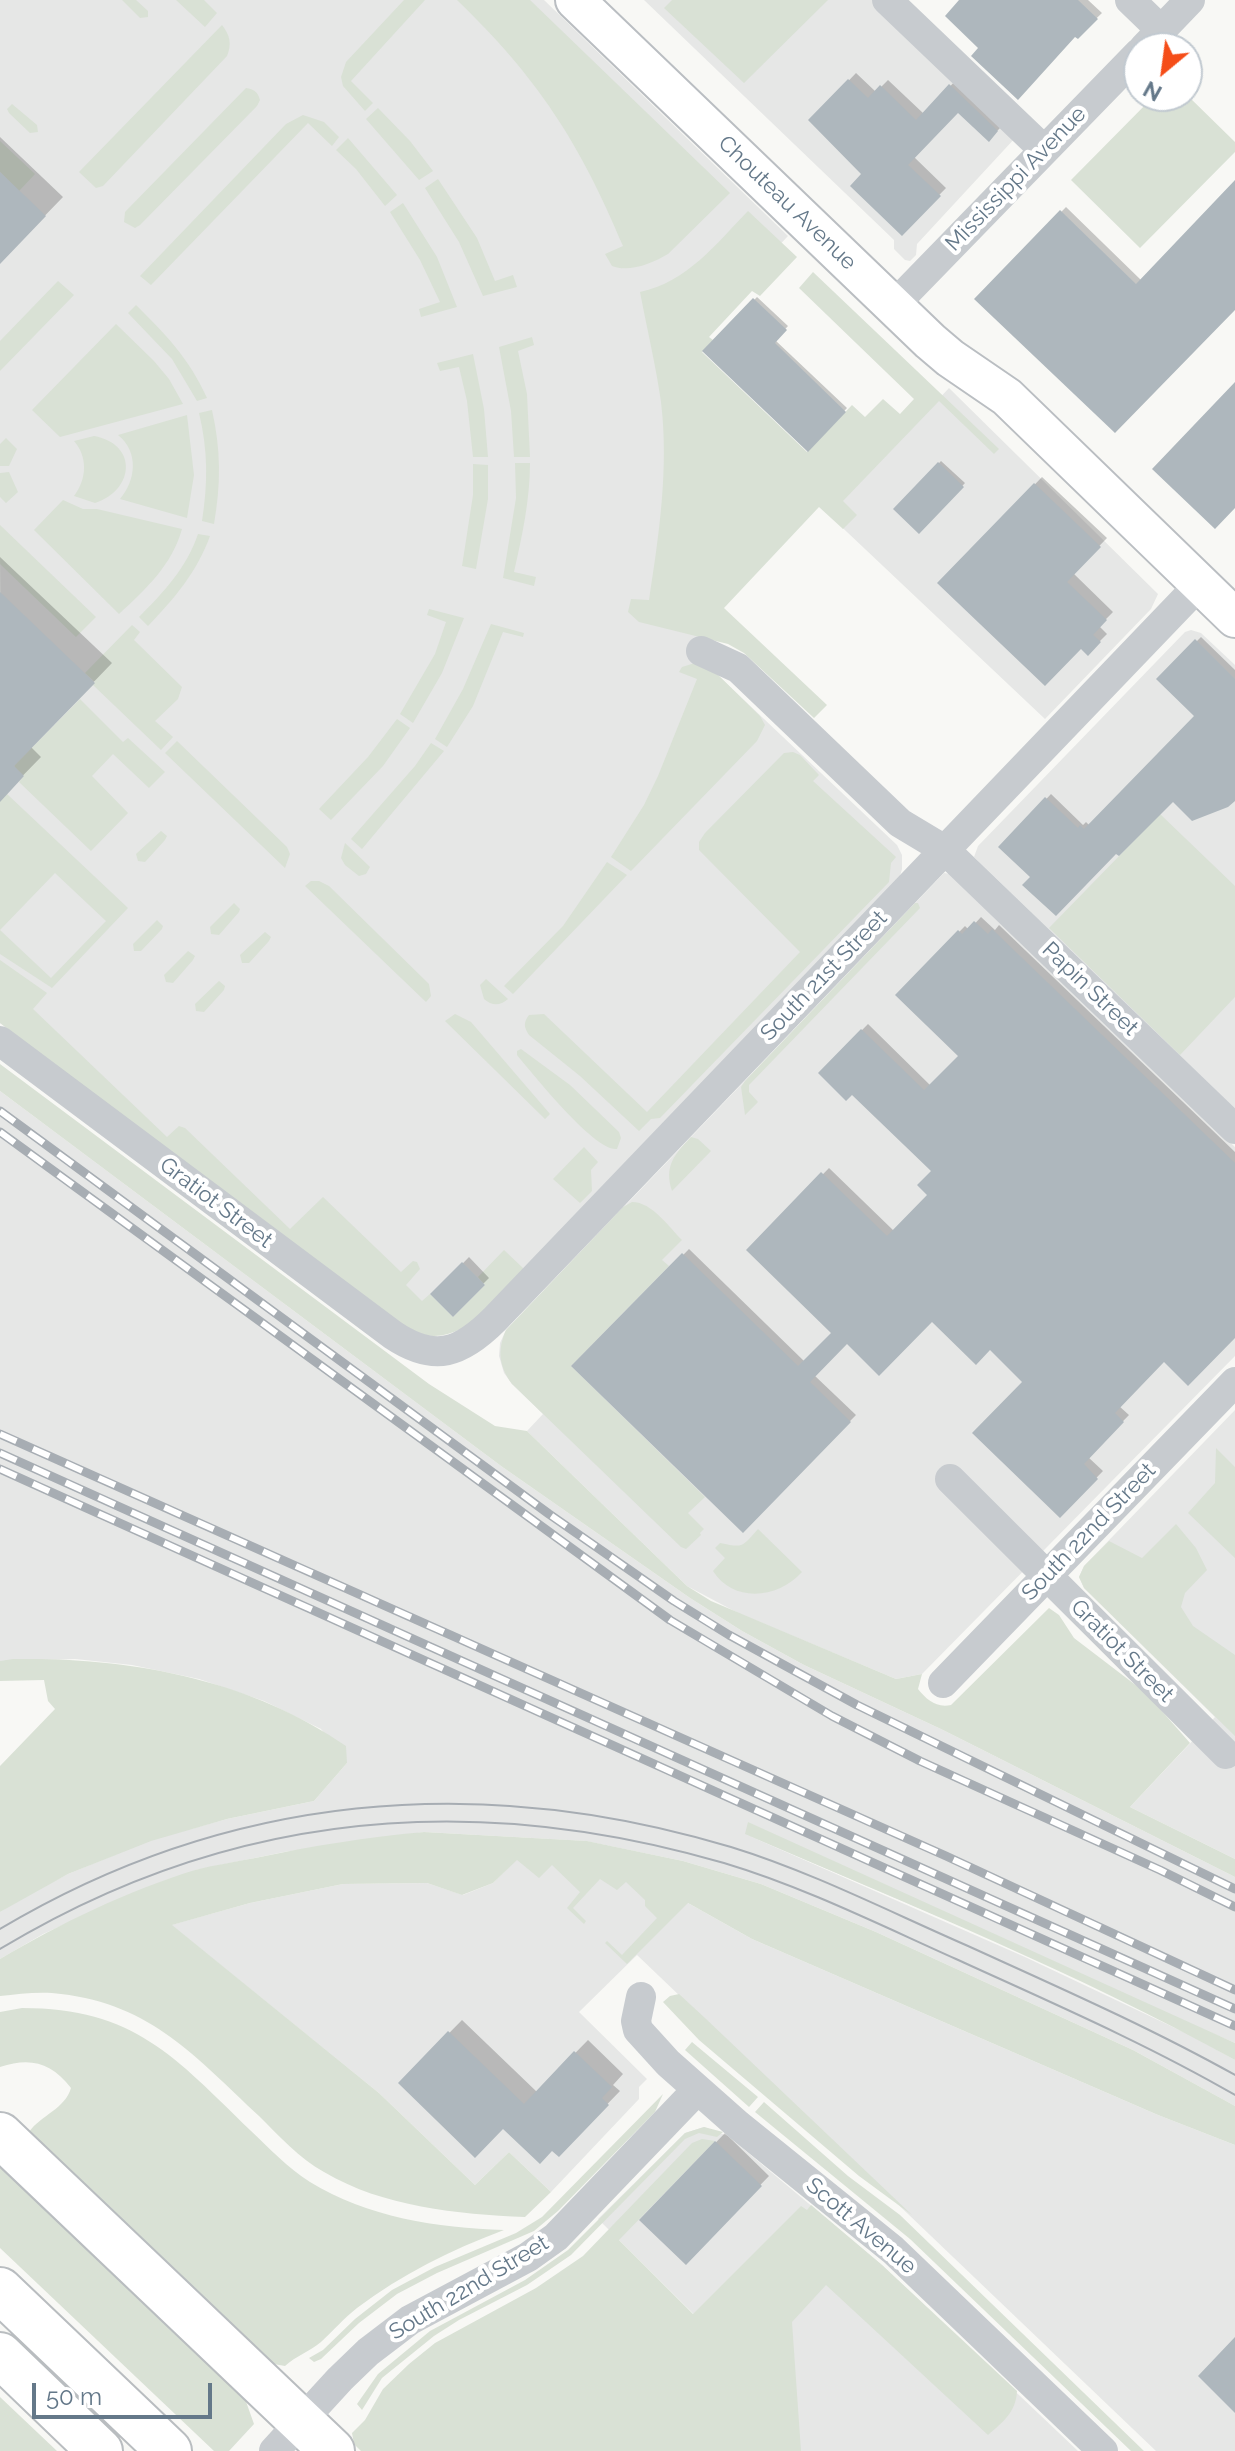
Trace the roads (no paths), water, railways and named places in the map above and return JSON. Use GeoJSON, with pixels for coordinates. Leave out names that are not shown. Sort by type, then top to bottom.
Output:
{"type":"FeatureCollection","features":[{"type":"Feature","properties":{"kind":"highway"},"geometry":{"type":"LineString","coordinates":[[6,2141],[296,2443]]}},
{"type":"Feature","properties":{"kind":"highway"},"geometry":{"type":"LineString","coordinates":[[0,2290],[169,2451]]}},
{"type":"Feature","properties":{"kind":"highway"},"geometry":{"type":"LineString","coordinates":[[0,2355],[100,2451]]}},
{"type":"Feature","properties":{"kind":"main road","name":"Chouteau Avenue"},"geometry":{"type":"LineString","coordinates":[[575,0],[902,297]]}},
{"type":"Feature","properties":{"kind":"main road","name":"Chouteau Avenue"},"geometry":{"type":"LineString","coordinates":[[612,0],[902,297],[950,358],[1007,397],[1235,618]]}},
{"type":"Feature","properties":{"kind":"street"},"geometry":{"type":"LineString","coordinates":[[887,0],[1044,150]]}},
{"type":"Feature","properties":{"kind":"street"},"geometry":{"type":"LineString","coordinates":[[1130,0],[1149,32]]}},
{"type":"Feature","properties":{"kind":"street"},"geometry":{"type":"LineString","coordinates":[[1160,32],[1190,0]]}},
{"type":"Feature","properties":{"kind":"street","name":"Mississippi Avenue"},"geometry":{"type":"LineString","coordinates":[[902,297],[1123,69]]}},
{"type":"Feature","properties":{"kind":"street","name":"South 21st Street"},"geometry":{"type":"LineString","coordinates":[[437,1352],[449,1351],[469,1341],[495,1319],[1200,584]]}},
{"type":"Feature","properties":{"kind":"street","name":"Papin Street"},"geometry":{"type":"LineString","coordinates":[[701,651],[738,668],[900,823],[945,850],[1235,1129]]}},
{"type":"Feature","properties":{"kind":"street","name":"Gratiot Street"},"geometry":{"type":"LineString","coordinates":[[0,1041],[393,1335],[410,1346],[437,1352]]}},
{"type":"Feature","properties":{"kind":"street","name":"South 22nd Street"},"geometry":{"type":"LineString","coordinates":[[943,1683],[1235,1382]]}},
{"type":"Feature","properties":{"kind":"street","name":"Gratiot Street"},"geometry":{"type":"LineString","coordinates":[[950,1479],[1226,1754]]}},
{"type":"Feature","properties":{"kind":"street","name":"Scott Avenue"},"geometry":{"type":"LineString","coordinates":[[641,1997],[636,2021],[645,2039],[697,2090],[893,2250],[1103,2451]]}},
{"type":"Feature","properties":{"kind":"street","name":"South 22nd Street"},"geometry":{"type":"LineString","coordinates":[[296,2443],[368,2352],[410,2320],[528,2257],[556,2237],[697,2090]]}},
{"type":"Feature","properties":{"kind":"tram line"},"geometry":{"type":"LineString","coordinates":[[0,1929],[86,1883],[175,1848],[265,1823],[356,1808],[449,1804],[542,1809],[636,1823],[731,1847],[791,1868],[1069,1992],[1235,2075]]}},
{"type":"Feature","properties":{"kind":"tram line"},"geometry":{"type":"LineString","coordinates":[[0,1949],[86,1903],[174,1867],[262,1842],[352,1826],[443,1821],[536,1826],[629,1840],[724,1863],[783,1883],[1097,2024],[1235,2095]]}},
{"type":"Feature","properties":{"kind":"railway"},"geometry":{"type":"LineString","coordinates":[[0,1111],[549,1514],[674,1601],[857,1705],[1235,1889]]}},
{"type":"Feature","properties":{"kind":"railway"},"geometry":{"type":"LineString","coordinates":[[0,1132],[670,1620],[832,1716],[920,1761],[1235,1907]]}},
{"type":"Feature","properties":{"kind":"railway"},"geometry":{"type":"LineString","coordinates":[[0,1434],[946,1856],[1235,1990]]}},
{"type":"Feature","properties":{"kind":"railway"},"geometry":{"type":"LineString","coordinates":[[0,1453],[1235,2009]]}},
{"type":"Feature","properties":{"kind":"railway"},"geometry":{"type":"LineString","coordinates":[[0,1469],[1235,2026]]}}]}
